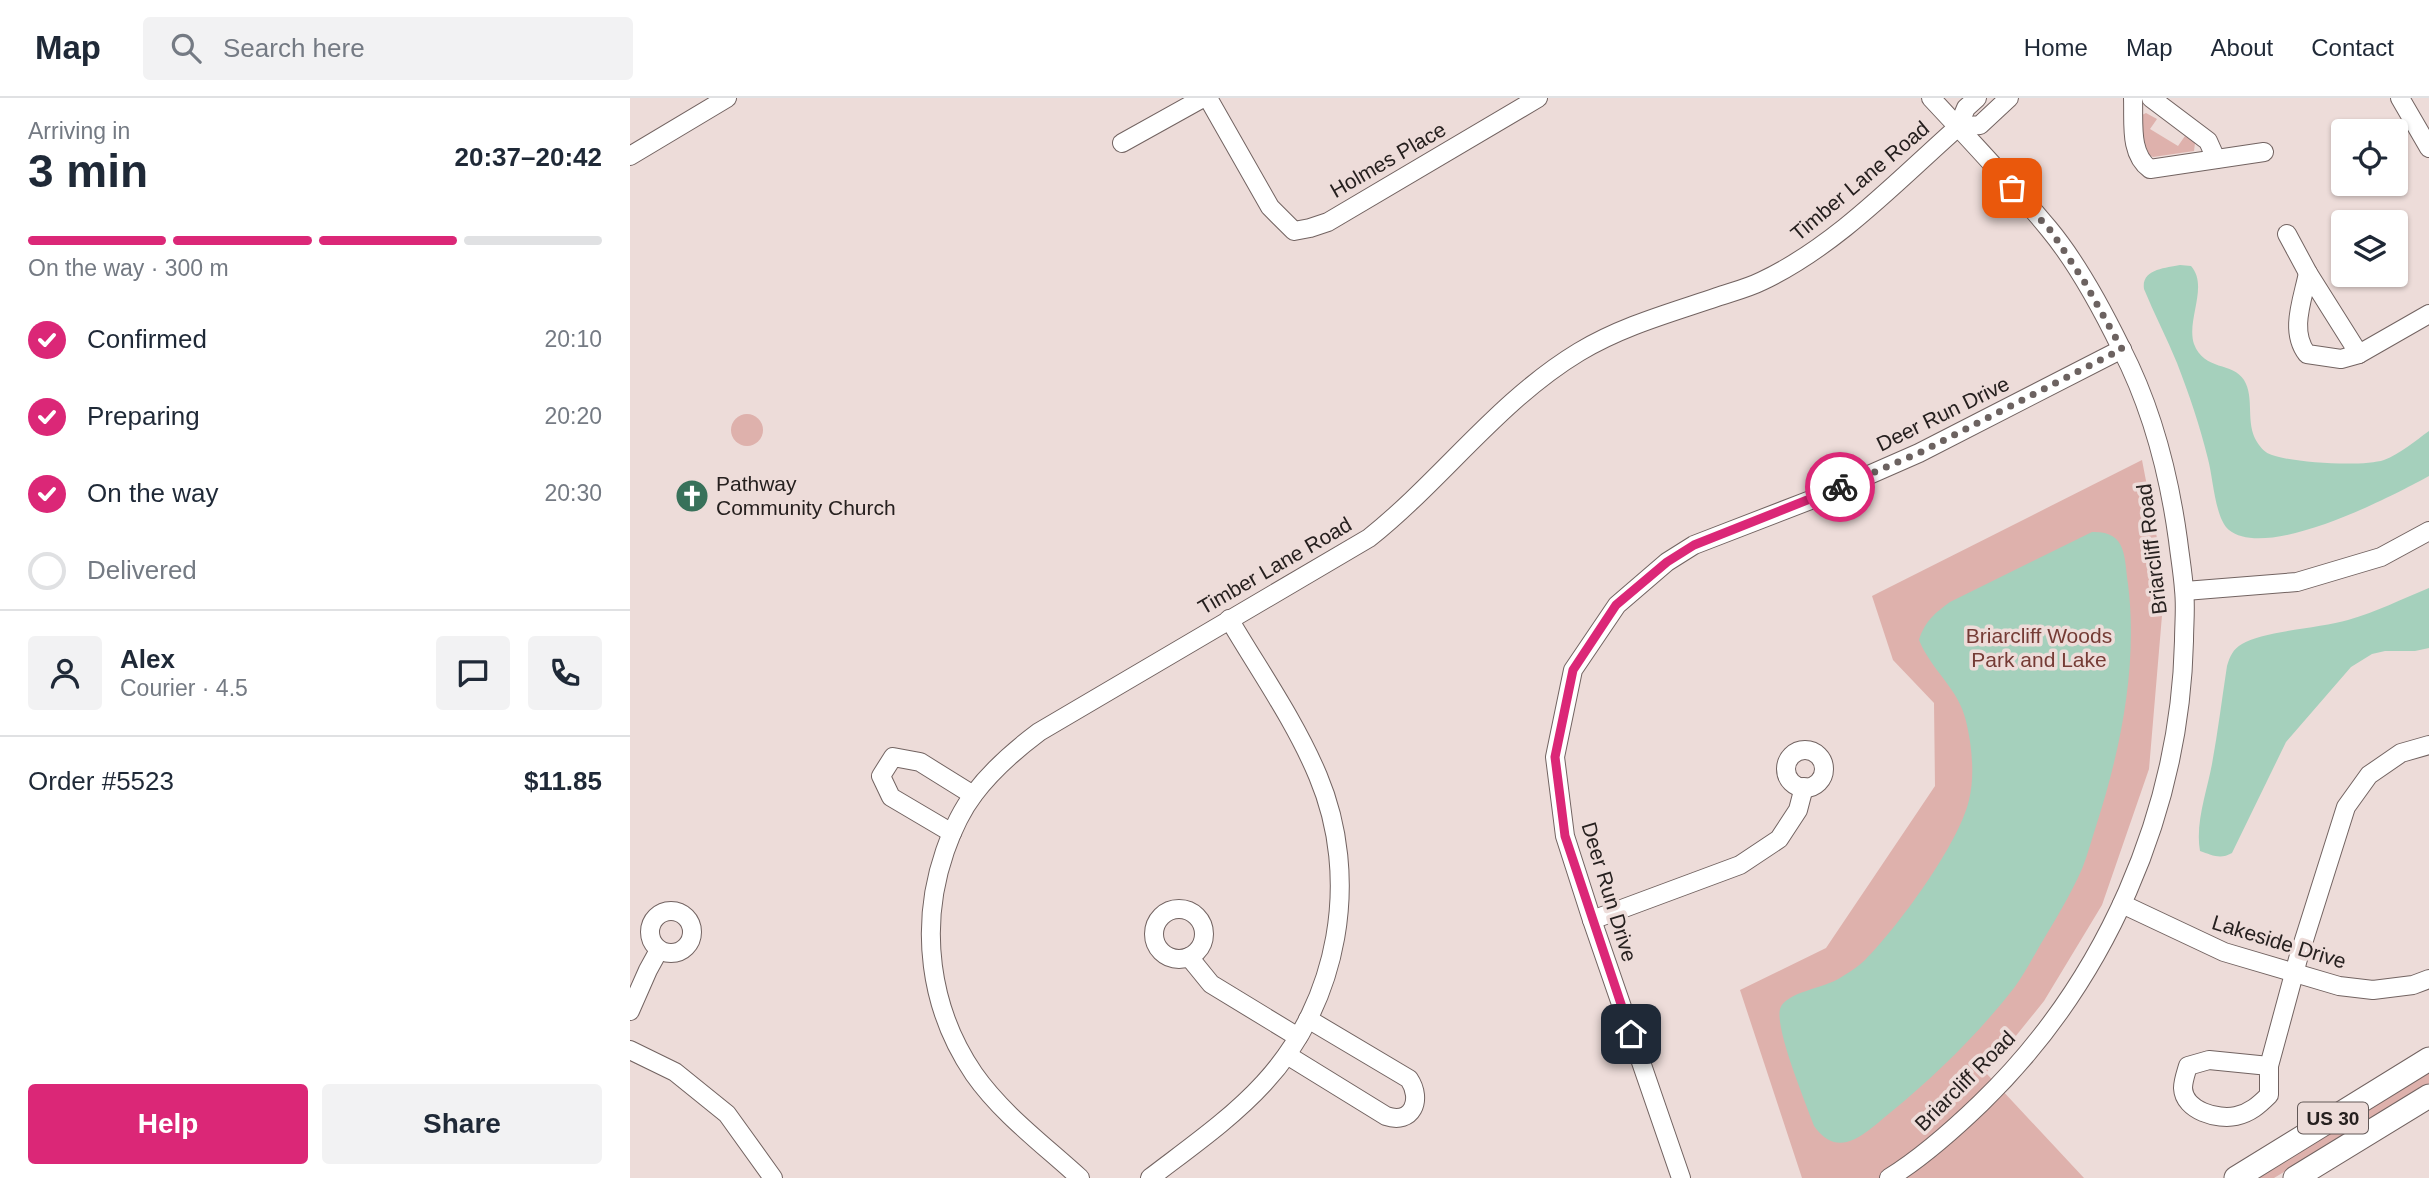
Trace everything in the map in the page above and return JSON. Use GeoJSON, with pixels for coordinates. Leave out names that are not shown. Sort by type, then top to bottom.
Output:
{"type":"FeatureCollection","features":[{"type":"Feature","properties":{"kind":"main road","name":"US 30"},"geometry":{"type":"LineString","coordinates":[[2236,1178],[2429,1059]]}},
{"type":"Feature","properties":{"kind":"main road","name":"US 30"},"geometry":{"type":"LineString","coordinates":[[2295,1178],[2429,1096]]}},
{"type":"Feature","properties":{"kind":"street"},"geometry":{"type":"LineString","coordinates":[[630,156],[727,98]]}},
{"type":"Feature","properties":{"kind":"street"},"geometry":{"type":"LineString","coordinates":[[1122,144],[1205,98]]}},
{"type":"Feature","properties":{"kind":"street","name":"Holmes Place"},"geometry":{"type":"LineString","coordinates":[[1205,98],[1270,207],[1294,231],[1328,222],[1538,98]]}},
{"type":"Feature","properties":{"kind":"street","name":"Briarcliff Road"},"geometry":{"type":"LineString","coordinates":[[1889,1178],[1958,1125],[2005,1079],[2051,1025],[2087,971],[2122,904],[2149,839],[2170,763],[2183,685],[2185,592],[2165,463],[2146,405],[2122,349],[2084,281],[2051,231],[1931,98]]}},
{"type":"Feature","properties":{"kind":"street"},"geometry":{"type":"LineString","coordinates":[[1977,98],[1966,108],[1958,127],[1980,125],[2009,98]]}},
{"type":"Feature","properties":{"kind":"street"},"geometry":{"type":"LineString","coordinates":[[2133,98],[2136,151],[2142,163],[2150,169],[2264,152]]}},
{"type":"Feature","properties":{"kind":"street"},"geometry":{"type":"LineString","coordinates":[[2151,98],[2207,141],[2216,159]]}},
{"type":"Feature","properties":{"kind":"street"},"geometry":{"type":"LineString","coordinates":[[2400,98],[2429,148]]}},
{"type":"Feature","properties":{"kind":"street","name":"Timber Lane Road"},"geometry":{"type":"LineString","coordinates":[[1080,1178],[983,1086],[963,1057],[947,1026],[934,978],[931,937],[935,885],[952,833],[973,795],[1003,761],[1039,732],[1369,538],[1404,511],[1494,418],[1533,382],[1581,351],[1634,325],[1760,283],[1807,258],[1958,127]]}},
{"type":"Feature","properties":{"kind":"street"},"geometry":{"type":"LineString","coordinates":[[2287,234],[2359,354]]}},
{"type":"Feature","properties":{"kind":"street"},"geometry":{"type":"LineString","coordinates":[[2308,273],[2297,329],[2299,344],[2307,354],[2341,359],[2359,354],[2429,314]]}},
{"type":"Feature","properties":{"kind":"street","name":"Deer Run Drive"},"geometry":{"type":"LineString","coordinates":[[1681,1178],[1565,836],[1555,757],[1573,670],[1616,605],[1667,562],[1694,545],[1821,496],[1919,453],[2122,349]]}},
{"type":"Feature","properties":{"kind":"street"},"geometry":{"type":"LineString","coordinates":[[2185,592],[2297,582],[2381,557],[2429,531]]}},
{"type":"Feature","properties":{"kind":"street"},"geometry":{"type":"LineString","coordinates":[[1150,1178],[1236,1110],[1265,1082],[1287,1055],[1308,1019],[1325,979],[1337,930],[1340,883],[1335,832],[1325,796],[1312,762],[1229,619]]}},
{"type":"Feature","properties":{"kind":"street"},"geometry":{"type":"LineString","coordinates":[[2269,1066],[2209,1060],[2188,1066],[2183,1090],[2190,1105],[2208,1115],[2234,1117],[2255,1109],[2269,1095],[2269,1066],[2294,974],[2346,807],[2369,775],[2401,752],[2429,744]]}},
{"type":"Feature","properties":{"kind":"street"},"geometry":{"type":"LineString","coordinates":[[952,833],[891,797],[881,776],[893,757],[920,762],[973,795]]}},
{"type":"Feature","properties":{"kind":"street"},"geometry":{"type":"LineString","coordinates":[[1592,920],[1740,865],[1779,839],[1798,810],[1804,787]]}},
{"type":"Feature","properties":{"kind":"street","name":"Lakeside Drive"},"geometry":{"type":"LineString","coordinates":[[2122,904],[2224,952],[2339,986],[2373,990],[2413,985],[2429,979]]}},
{"type":"Feature","properties":{"kind":"street"},"geometry":{"type":"LineString","coordinates":[[630,1011],[659,950]]}},
{"type":"Feature","properties":{"kind":"street"},"geometry":{"type":"LineString","coordinates":[[1189,957],[1211,984],[1298,1037]]}},
{"type":"Feature","properties":{"kind":"street"},"geometry":{"type":"LineString","coordinates":[[1287,1055],[1386,1116],[1399,1118],[1412,1110],[1416,1095],[1409,1079],[1308,1019]]}},
{"type":"Feature","properties":{"kind":"street"},"geometry":{"type":"LineString","coordinates":[[630,1050],[675,1072],[727,1114],[773,1178]]}},
{"type":"Feature","properties":{"kind":"green space"},"geometry":{"type":"Polygon","coordinates":[[[2146,113],[2157,119],[2150,129],[2178,146],[2185,136],[2195,143],[2194,151],[2153,157],[2148,154],[2142,145],[2140,134],[2140,116],[2146,113]]]}},
{"type":"Feature","properties":{"kind":"green space"},"geometry":{"type":"Polygon","coordinates":[[[747,414],[758,419],[763,430],[758,441],[747,446],[736,441],[731,430],[736,419],[747,414]]]}},
{"type":"Feature","properties":{"kind":"green space","name":"Briarcliff Woods Park and Lake"},"geometry":{"type":"Polygon","coordinates":[[[2142,460],[2165,580],[2149,769],[2102,905],[2044,1001],[1986,1073],[2084,1178],[1802,1178],[1740,990],[1826,948],[1935,786],[1934,703],[1893,660],[1872,596],[2142,460]]]}},
{"type":"Feature","properties":{"kind":"green space"},"geometry":{"type":"Polygon","coordinates":[[[2429,1072],[2429,1083],[2274,1178],[2257,1178],[2429,1072]]]}},
{"type":"Feature","properties":{"kind":"shaded area"},"geometry":{"type":"Polygon","coordinates":[[[2180,265],[2191,266],[2198,283],[2192,335],[2194,344],[2204,358],[2239,374],[2244,380],[2249,395],[2253,435],[2265,452],[2282,458],[2312,462],[2374,462],[2396,454],[2429,431],[2429,476],[2387,498],[2299,532],[2271,538],[2247,537],[2229,530],[2224,525],[2218,507],[2208,459],[2190,398],[2144,289],[2144,282],[2150,273],[2180,265]]]}},
{"type":"Feature","properties":{"kind":"shaded area"},"geometry":{"type":"Polygon","coordinates":[[[2092,532],[2112,536],[2122,547],[2131,614],[2131,645],[2120,736],[2106,794],[2082,869],[2021,978],[1986,1022],[1940,1069],[1872,1128],[1853,1140],[1833,1142],[1814,1126],[1786,1049],[1780,1009],[1789,998],[1833,982],[1850,972],[1878,946],[1940,862],[1963,818],[1971,791],[1971,751],[1962,710],[1951,689],[1924,651],[1919,640],[1921,633],[1931,618],[1950,602],[2092,532]]]}},
{"type":"Feature","properties":{"kind":"shaded area"},"geometry":{"type":"Polygon","coordinates":[[[2429,588],[2429,648],[2372,654],[2351,667],[2286,742],[2232,853],[2220,856],[2200,851],[2200,818],[2212,764],[2227,666],[2234,651],[2242,644],[2263,636],[2358,617],[2429,588]]]}},
{"type":"Feature","properties":{"kind":"way so far"},"geometry":{"type":"LineString","coordinates":[[1840,487],[1919,453],[2122,349],[2084,281],[2051,231],[2012,188]]}},
{"type":"Feature","properties":{"kind":"place","name":"Pathway Community Church"},"geometry":{"type":"Point","coordinates":[692,496]}},
{"type":"Feature","properties":{"kind":"route"},"geometry":{"type":"LineString","coordinates":[[1631,1034],[1565,836],[1555,757],[1573,670],[1616,605],[1667,562],[1694,545],[1840,487]]}}]}
